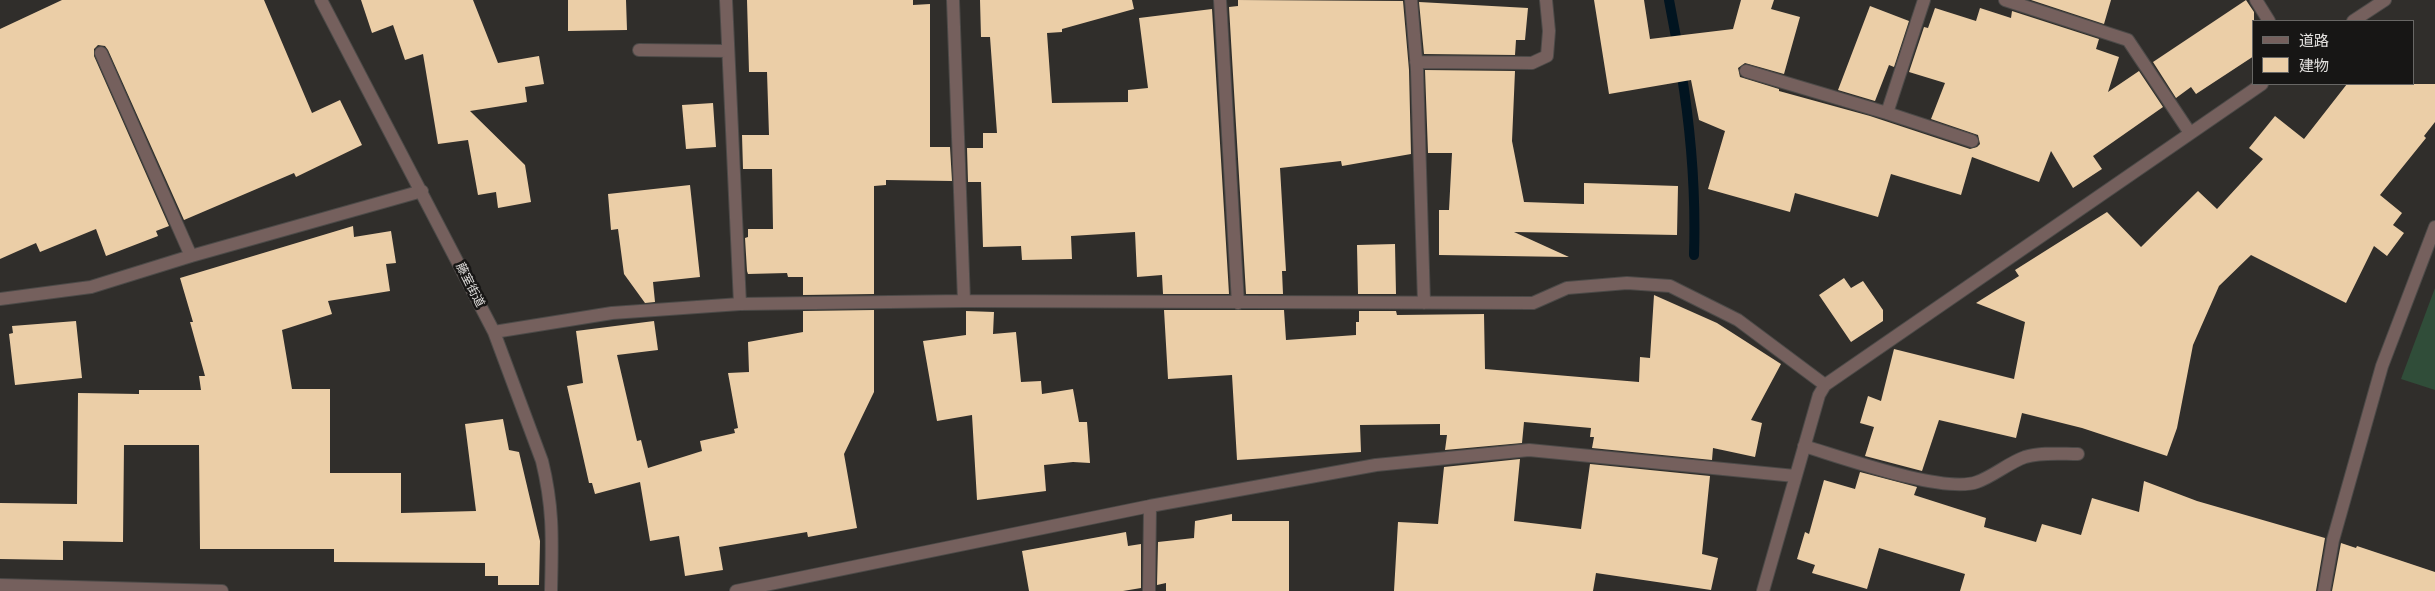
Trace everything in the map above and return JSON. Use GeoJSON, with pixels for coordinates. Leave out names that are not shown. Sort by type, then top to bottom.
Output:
{"type":"FeatureCollection","features":[{"type":"Feature","properties":{"kind":"street","name":"藤室街道"},"geometry":{"type":"LineString","coordinates":[[321,0],[494,332],[546,478],[552,518],[551,591]]}},
{"type":"Feature","properties":{"kind":"street"},"geometry":{"type":"LineString","coordinates":[[726,0],[740,304]]}},
{"type":"Feature","properties":{"kind":"street"},"geometry":{"type":"LineString","coordinates":[[953,0],[964,301]]}},
{"type":"Feature","properties":{"kind":"street"},"geometry":{"type":"LineString","coordinates":[[1220,0],[1238,302]]}},
{"type":"Feature","properties":{"kind":"street"},"geometry":{"type":"LineString","coordinates":[[1411,0],[1416,62],[1424,303]]}},
{"type":"Feature","properties":{"kind":"street"},"geometry":{"type":"LineString","coordinates":[[1416,62],[1532,63],[1547,56],[1549,31],[1546,0]]}},
{"type":"Feature","properties":{"kind":"street"},"geometry":{"type":"LineString","coordinates":[[1887,113],[1924,0]]}},
{"type":"Feature","properties":{"kind":"street"},"geometry":{"type":"LineString","coordinates":[[2005,0],[2128,40],[2190,133]]}},
{"type":"Feature","properties":{"kind":"street"},"geometry":{"type":"LineString","coordinates":[[2256,0],[2268,20]]}},
{"type":"Feature","properties":{"kind":"street"},"geometry":{"type":"LineString","coordinates":[[2354,20],[2384,0]]}},
{"type":"Feature","properties":{"kind":"street"},"geometry":{"type":"LineString","coordinates":[[639,50],[728,51]]}},
{"type":"Feature","properties":{"kind":"street"},"geometry":{"type":"LineString","coordinates":[[101,53],[191,256]]}},
{"type":"Feature","properties":{"kind":"street"},"geometry":{"type":"LineString","coordinates":[[1746,72],[1887,113],[1972,141]]}},
{"type":"Feature","properties":{"kind":"street"},"geometry":{"type":"LineString","coordinates":[[1763,591],[1819,395],[1825,385],[2261,85]]}},
{"type":"Feature","properties":{"kind":"street"},"geometry":{"type":"LineString","coordinates":[[1,297],[91,287],[191,256],[422,191]]}},
{"type":"Feature","properties":{"kind":"street"},"geometry":{"type":"LineString","coordinates":[[2324,591],[2333,540],[2382,366],[2435,227]]}},
{"type":"Feature","properties":{"kind":"street"},"geometry":{"type":"LineString","coordinates":[[494,332],[612,313],[740,304],[964,301],[1533,303],[1567,288],[1627,283],[1670,286],[1738,320],[1825,385]]}},
{"type":"Feature","properties":{"kind":"street"},"geometry":{"type":"LineString","coordinates":[[1804,446],[1888,472],[1947,483],[1976,483],[2025,457],[2047,454],[2078,454]]}},
{"type":"Feature","properties":{"kind":"street"},"geometry":{"type":"LineString","coordinates":[[736,591],[1150,506],[1376,465],[1529,450],[1795,476]]}},
{"type":"Feature","properties":{"kind":"street"},"geometry":{"type":"LineString","coordinates":[[1149,591],[1150,506]]}},
{"type":"Feature","properties":{"kind":"street"},"geometry":{"type":"LineString","coordinates":[[0,586],[222,591]]}},
{"type":"Feature","properties":{"kind":"green space"},"geometry":{"type":"Polygon","coordinates":[[[2435,288],[2435,390],[2401,379],[2435,288]]]}},
{"type":"Feature","properties":{"kind":"building"},"geometry":{"type":"Polygon","coordinates":[[[62,0],[264,0],[312,113],[340,100],[362,145],[296,177],[294,173],[184,220],[108,50],[105,46],[98,45],[94,49],[94,56],[169,226],[156,231],[158,236],[106,256],[96,229],[40,252],[36,243],[0,259],[0,29],[62,0]]]}},
{"type":"Feature","properties":{"kind":"building"},"geometry":{"type":"Polygon","coordinates":[[[361,0],[473,0],[498,63],[539,56],[544,84],[525,87],[527,102],[470,111],[525,165],[531,202],[498,208],[496,192],[478,195],[468,140],[438,144],[423,54],[405,60],[393,25],[372,33],[361,0]]]}},
{"type":"Feature","properties":{"kind":"building"},"geometry":{"type":"Polygon","coordinates":[[[568,0],[626,0],[627,30],[568,31],[568,0]]]}},
{"type":"Feature","properties":{"kind":"building"},"geometry":{"type":"Polygon","coordinates":[[[747,0],[913,0],[913,5],[930,4],[930,147],[950,147],[952,181],[886,180],[886,185],[874,186],[874,294],[803,295],[803,277],[788,277],[787,273],[748,274],[745,238],[748,237],[748,229],[773,229],[772,169],[743,169],[742,135],[769,135],[767,72],[749,72],[747,0]]]}},
{"type":"Feature","properties":{"kind":"building"},"geometry":{"type":"Polygon","coordinates":[[[980,0],[1132,0],[1134,9],[1062,29],[1062,32],[1047,33],[1052,103],[1128,102],[1128,90],[1148,88],[1139,18],[1212,9],[1229,294],[1163,294],[1162,275],[1137,277],[1135,232],[1071,236],[1072,259],[1022,260],[1021,246],[983,247],[981,182],[968,182],[967,148],[983,148],[983,133],[997,133],[990,37],[981,37],[980,0]]]}},
{"type":"Feature","properties":{"kind":"building"},"geometry":{"type":"Polygon","coordinates":[[[1238,0],[1403,1],[1409,70],[1411,154],[1342,166],[1341,161],[1280,168],[1286,271],[1282,271],[1283,294],[1246,294],[1229,7],[1238,6],[1238,0]]]}},
{"type":"Feature","properties":{"kind":"building"},"geometry":{"type":"Polygon","coordinates":[[[1594,0],[1644,0],[1650,39],[1733,29],[1741,0],[1774,0],[1771,9],[1800,17],[1784,74],[1745,63],[1738,68],[1740,77],[1779,89],[1779,91],[1870,116],[1970,149],[1980,144],[1978,135],[1931,119],[1945,83],[1909,72],[1924,27],[1928,28],[1935,8],[1976,21],[1980,8],[2011,18],[2012,11],[2099,39],[2096,49],[2119,57],[2108,92],[2139,71],[2163,107],[2093,156],[2102,169],[2073,188],[2051,151],[2039,182],[1972,157],[1961,195],[1891,174],[1878,217],[1795,193],[1790,212],[1708,189],[1725,131],[1699,120],[1691,80],[1609,94],[1594,0]]]}},
{"type":"Feature","properties":{"kind":"building"},"geometry":{"type":"Polygon","coordinates":[[[2031,0],[2111,0],[2104,24],[2031,0]]]}},
{"type":"Feature","properties":{"kind":"building"},"geometry":{"type":"Polygon","coordinates":[[[2246,0],[2254,12],[2254,20],[2252,20],[2252,57],[2196,94],[2191,87],[2176,98],[2153,62],[2246,0]]]}},
{"type":"Feature","properties":{"kind":"building"},"geometry":{"type":"Polygon","coordinates":[[[1419,2],[1528,8],[1525,40],[1516,40],[1515,55],[1424,54],[1419,2]]]}},
{"type":"Feature","properties":{"kind":"building"},"geometry":{"type":"Polygon","coordinates":[[[1870,6],[1909,21],[1894,67],[1889,65],[1875,101],[1838,90],[1870,6]]]}},
{"type":"Feature","properties":{"kind":"building"},"geometry":{"type":"Polygon","coordinates":[[[1425,70],[1515,71],[1512,141],[1524,202],[1584,204],[1584,183],[1678,186],[1677,235],[1514,232],[1569,257],[1439,255],[1439,210],[1449,210],[1452,153],[1428,153],[1425,70]]]}},
{"type":"Feature","properties":{"kind":"building"},"geometry":{"type":"Polygon","coordinates":[[[2435,84],[2435,122],[2424,136],[2426,138],[2380,195],[2402,213],[2393,225],[2404,233],[2387,256],[2374,246],[2346,303],[2251,255],[2219,286],[2193,345],[2177,428],[2167,456],[2082,428],[2022,413],[2016,438],[1939,420],[1922,471],[1865,456],[1874,427],[1860,423],[1868,396],[1881,401],[1894,349],[2014,379],[2025,322],[1976,303],[2019,276],[2015,270],[2107,212],[2141,247],[2198,191],[2217,209],[2263,159],[2249,148],[2275,116],[2304,139],[2346,85],[2435,84]]]}},
{"type":"Feature","properties":{"kind":"building"},"geometry":{"type":"Polygon","coordinates":[[[713,103],[716,147],[686,149],[682,105],[713,103]]]}},
{"type":"Feature","properties":{"kind":"building"},"geometry":{"type":"Polygon","coordinates":[[[690,185],[700,277],[653,282],[655,302],[645,303],[624,274],[618,229],[611,230],[608,194],[690,185]]]}},
{"type":"Feature","properties":{"kind":"building"},"geometry":{"type":"Polygon","coordinates":[[[353,226],[354,237],[391,231],[396,263],[386,264],[390,291],[328,301],[332,314],[282,330],[292,389],[330,389],[330,473],[401,473],[401,513],[476,511],[465,424],[503,419],[509,450],[519,452],[540,541],[539,585],[498,585],[498,576],[485,576],[485,563],[334,562],[334,549],[200,549],[199,445],[124,445],[123,542],[63,541],[63,560],[0,559],[0,503],[77,504],[78,393],[139,394],[139,390],[201,390],[199,376],[205,376],[190,322],[193,322],[180,278],[353,226]]]}},
{"type":"Feature","properties":{"kind":"building"},"geometry":{"type":"Polygon","coordinates":[[[1395,244],[1396,294],[1358,294],[1357,245],[1395,244]]]}},
{"type":"Feature","properties":{"kind":"building"},"geometry":{"type":"Polygon","coordinates":[[[1844,278],[1851,288],[1863,281],[1883,310],[1883,321],[1851,342],[1819,295],[1844,278]]]}},
{"type":"Feature","properties":{"kind":"building"},"geometry":{"type":"Polygon","coordinates":[[[1654,295],[1717,323],[1781,364],[1751,420],[1762,423],[1755,457],[1713,448],[1712,460],[1592,448],[1594,437],[1590,437],[1591,428],[1524,422],[1522,443],[1445,450],[1447,435],[1440,435],[1440,424],[1360,425],[1361,452],[1237,460],[1232,375],[1168,379],[1164,310],[1284,310],[1286,340],[1356,335],[1356,322],[1359,322],[1359,311],[1396,311],[1397,315],[1484,314],[1485,369],[1639,382],[1640,357],[1650,358],[1654,295]]]}},
{"type":"Feature","properties":{"kind":"building"},"geometry":{"type":"Polygon","coordinates":[[[874,310],[874,392],[844,454],[857,528],[808,537],[807,532],[719,547],[723,570],[685,576],[679,536],[650,541],[640,482],[595,494],[592,483],[589,483],[567,386],[583,383],[576,331],[654,321],[658,350],[617,355],[637,441],[641,440],[648,468],[702,451],[700,441],[735,433],[734,429],[738,428],[728,373],[749,372],[748,342],[803,332],[803,311],[874,310]]]}},
{"type":"Feature","properties":{"kind":"building"},"geometry":{"type":"Polygon","coordinates":[[[966,311],[994,312],[993,334],[1016,332],[1021,382],[1041,381],[1042,394],[1073,389],[1079,422],[1087,422],[1090,463],[1073,462],[1044,465],[1046,491],[977,500],[972,415],[937,421],[923,341],[966,335],[966,311]]]}},
{"type":"Feature","properties":{"kind":"building"},"geometry":{"type":"Polygon","coordinates":[[[76,321],[82,378],[15,385],[9,334],[13,333],[12,326],[76,321]]]}},
{"type":"Feature","properties":{"kind":"building"},"geometry":{"type":"Polygon","coordinates":[[[1520,459],[1514,521],[1581,529],[1590,464],[1710,476],[1702,554],[1718,558],[1711,590],[1596,573],[1593,591],[1394,591],[1398,522],[1438,524],[1444,467],[1520,459]]]}},
{"type":"Feature","properties":{"kind":"building"},"geometry":{"type":"Polygon","coordinates":[[[1860,472],[1917,487],[1914,495],[1986,518],[1984,527],[2036,542],[2042,524],[2081,535],[2092,498],[2139,512],[2144,481],[2197,501],[2325,538],[2316,591],[1960,591],[1965,574],[1879,548],[1867,589],[1812,573],[1815,565],[1797,559],[1805,532],[1809,534],[1824,480],[1855,489],[1860,472]]]}},
{"type":"Feature","properties":{"kind":"building"},"geometry":{"type":"Polygon","coordinates":[[[1232,514],[1232,521],[1289,521],[1289,591],[1166,591],[1166,583],[1157,585],[1158,542],[1194,538],[1195,521],[1232,514]]]}},
{"type":"Feature","properties":{"kind":"building"},"geometry":{"type":"Polygon","coordinates":[[[1126,532],[1128,546],[1141,544],[1141,588],[1123,591],[1029,591],[1022,551],[1126,532]]]}},
{"type":"Feature","properties":{"kind":"building"},"geometry":{"type":"Polygon","coordinates":[[[2341,543],[2356,548],[2357,546],[2435,572],[2435,591],[2332,591],[2341,543]]]}},
{"type":"Feature","properties":{"kind":"waterway"},"geometry":{"type":"LineString","coordinates":[[1669,0],[1678,48]]}},
{"type":"Feature","properties":{"kind":"waterway"},"geometry":{"type":"LineString","coordinates":[[1681,70],[1692,162],[1694,255]]}}]}
